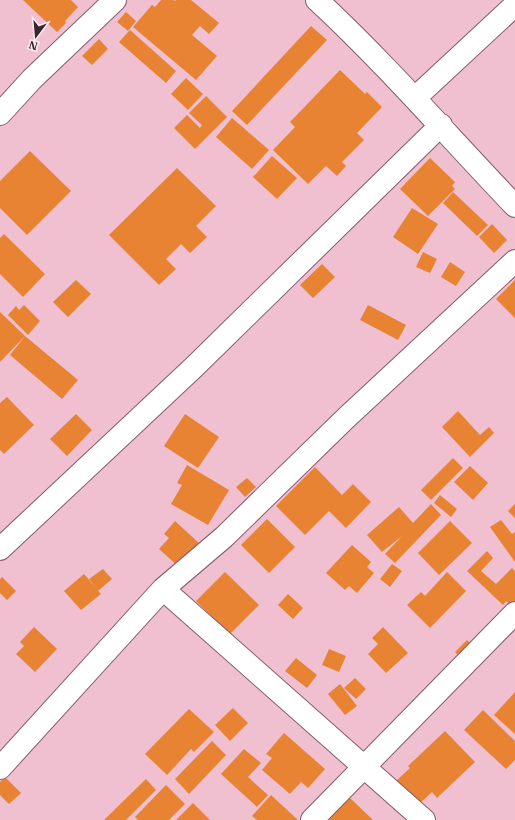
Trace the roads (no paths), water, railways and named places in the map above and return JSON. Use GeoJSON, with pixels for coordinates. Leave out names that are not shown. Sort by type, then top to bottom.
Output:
{"type":"FeatureCollection","features":[{"type":"Feature","properties":{"kind":"street"},"geometry":{"type":"LineString","coordinates":[[0,114],[32,78],[115,0]]}},
{"type":"Feature","properties":{"kind":"street"},"geometry":{"type":"LineString","coordinates":[[317,0],[347,28],[441,125],[460,148],[515,206]]}},
{"type":"Feature","properties":{"kind":"street"},"geometry":{"type":"LineString","coordinates":[[415,98],[515,5]]}},
{"type":"Feature","properties":{"kind":"street"},"geometry":{"type":"LineString","coordinates":[[0,549],[193,368],[441,125]]}},
{"type":"Feature","properties":{"kind":"street"},"geometry":{"type":"LineString","coordinates":[[0,768],[163,589],[224,537],[346,418],[515,261]]}},
{"type":"Feature","properties":{"kind":"street"},"geometry":{"type":"LineString","coordinates":[[163,589],[424,820]]}},
{"type":"Feature","properties":{"kind":"street"},"geometry":{"type":"LineString","coordinates":[[312,820],[515,613]]}}]}
